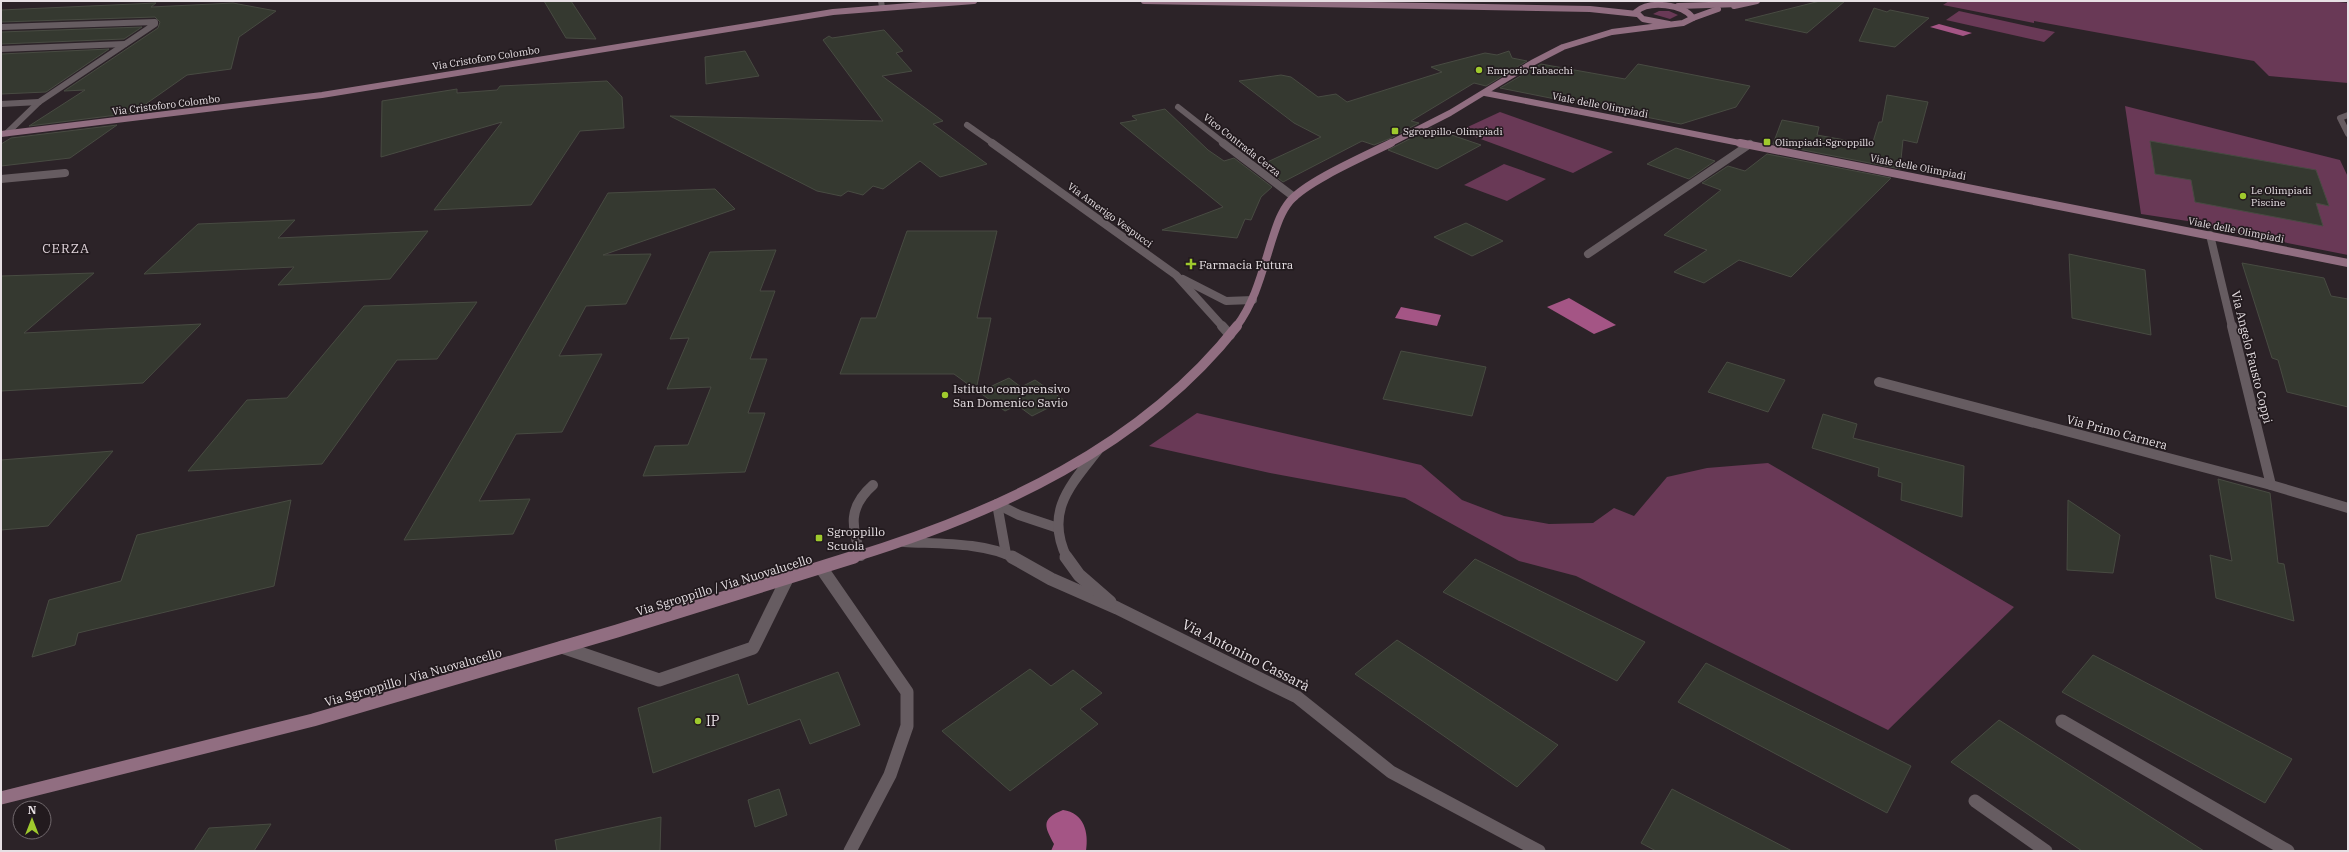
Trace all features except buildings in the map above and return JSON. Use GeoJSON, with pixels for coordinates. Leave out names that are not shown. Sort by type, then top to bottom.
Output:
{"type":"FeatureCollection","features":[{"type":"Feature","properties":{"kind":"street","name":"Via Cristoforo Colombo"},"geometry":{"type":"LineString","coordinates":[[4,134],[322,96],[881,4],[974,1]]}},
{"type":"Feature","properties":{"kind":"street"},"geometry":{"type":"LineString","coordinates":[[1144,1],[1590,9],[1740,4]]}},
{"type":"Feature","properties":{"kind":"street"},"geometry":{"type":"LineString","coordinates":[[1612,32],[1689,22],[1693,18],[1740,4],[1757,1]]}},
{"type":"Feature","properties":{"kind":"street"},"geometry":{"type":"LineString","coordinates":[[1612,32],[1635,18],[1636,12],[1640,8],[1652,6]]}},
{"type":"Feature","properties":{"kind":"street"},"geometry":{"type":"LineString","coordinates":[[1660,6],[1683,10],[1692,14],[1693,18]]}},
{"type":"Feature","properties":{"kind":"street"},"geometry":{"type":"LineString","coordinates":[[1590,9],[1669,24]]}},
{"type":"Feature","properties":{"kind":"street"},"geometry":{"type":"LineString","coordinates":[[1,27],[155,22],[39,102],[4,134]]}},
{"type":"Feature","properties":{"kind":"street","name":"Via Sgroppillo / Via Nuovalucello"},"geometry":{"type":"LineString","coordinates":[[1,798],[313,720],[822,569],[904,542],[997,504],[1045,482],[1098,450],[1156,407],[1190,378],[1230,335],[1253,300],[1278,221],[1294,197],[1338,170],[1380,150],[1485,93],[1532,63],[1563,47],[1612,32]]}},
{"type":"Feature","properties":{"kind":"street"},"geometry":{"type":"LineString","coordinates":[[1,49],[125,44]]}},
{"type":"Feature","properties":{"kind":"street","name":"Viale delle Olimpiadi"},"geometry":{"type":"LineString","coordinates":[[1485,93],[2348,263]]}},
{"type":"Feature","properties":{"kind":"street"},"geometry":{"type":"LineString","coordinates":[[1,104],[39,102]]}},
{"type":"Feature","properties":{"kind":"street","name":"Vico Contrada Cerza"},"geometry":{"type":"LineString","coordinates":[[1178,107],[1252,167],[1294,197]]}},
{"type":"Feature","properties":{"kind":"street"},"geometry":{"type":"LineString","coordinates":[[2348,115],[2340,118],[2348,134]]}},
{"type":"Feature","properties":{"kind":"street","name":"Via Amerigo Vespucci"},"geometry":{"type":"LineString","coordinates":[[967,125],[1176,275],[1230,335]]}},
{"type":"Feature","properties":{"kind":"street"},"geometry":{"type":"LineString","coordinates":[[1588,254],[1750,144]]}},
{"type":"Feature","properties":{"kind":"street"},"geometry":{"type":"LineString","coordinates":[[1,179],[65,173]]}},
{"type":"Feature","properties":{"kind":"street","name":"Via Angelo Fausto Coppi"},"geometry":{"type":"LineString","coordinates":[[2210,236],[2271,485]]}},
{"type":"Feature","properties":{"kind":"street"},"geometry":{"type":"LineString","coordinates":[[1176,275],[1220,299],[1237,302],[1253,300]]}},
{"type":"Feature","properties":{"kind":"street","name":"Via Primo Carnera"},"geometry":{"type":"LineString","coordinates":[[1879,382],[2271,485],[2348,508]]}},
{"type":"Feature","properties":{"kind":"street"},"geometry":{"type":"LineString","coordinates":[[1098,450],[1069,486],[1061,506],[1058,528],[1065,556],[1076,572],[1117,608]]}},
{"type":"Feature","properties":{"kind":"street"},"geometry":{"type":"LineString","coordinates":[[861,556],[853,534],[855,506],[861,494],[873,485]]}},
{"type":"Feature","properties":{"kind":"street"},"geometry":{"type":"LineString","coordinates":[[997,504],[1019,515],[1058,528]]}},
{"type":"Feature","properties":{"kind":"street"},"geometry":{"type":"LineString","coordinates":[[997,504],[1006,554]]}},
{"type":"Feature","properties":{"kind":"street"},"geometry":{"type":"LineString","coordinates":[[904,542],[965,546],[1006,554],[1051,578],[1117,608]]}},
{"type":"Feature","properties":{"kind":"street"},"geometry":{"type":"LineString","coordinates":[[822,569],[907,692],[907,726],[890,774],[850,851]]}},
{"type":"Feature","properties":{"kind":"street"},"geometry":{"type":"LineString","coordinates":[[562,647],[659,680],[753,648],[787,579]]}},
{"type":"Feature","properties":{"kind":"street","name":"Via Antonino Cassarà"},"geometry":{"type":"LineString","coordinates":[[1117,608],[1297,697],[1391,772],[1539,851]]}},
{"type":"Feature","properties":{"kind":"street"},"geometry":{"type":"LineString","coordinates":[[2062,721],[2288,851]]}},
{"type":"Feature","properties":{"kind":"street"},"geometry":{"type":"LineString","coordinates":[[1975,802],[2046,851]]}},
{"type":"Feature","properties":{"kind":"shaded area"},"geometry":{"type":"Polygon","coordinates":[[[1949,1],[2329,1],[2348,3],[2348,83],[2269,76],[2254,61],[2034,21],[2034,23],[1943,5],[1949,1]]]}},
{"type":"Feature","properties":{"kind":"shaded area"},"geometry":{"type":"Polygon","coordinates":[[[1659,11],[1669,11],[1678,15],[1670,19],[1653,14],[1659,11]]]}},
{"type":"Feature","properties":{"kind":"shaded area"},"geometry":{"type":"Polygon","coordinates":[[[1959,11],[2055,32],[2044,42],[1946,20],[1959,11]]]}},
{"type":"Feature","properties":{"kind":"shaded area"},"geometry":{"type":"Polygon","coordinates":[[[1939,24],[1972,33],[1963,36],[1930,27],[1939,24]]]}},
{"type":"Feature","properties":{"kind":"shaded area","name":"Le Olimpiadi Piscine"},"geometry":{"type":"Polygon","coordinates":[[[2125,106],[2340,160],[2348,177],[2348,255],[2197,225],[2194,222],[2141,214],[2125,106]]]}},
{"type":"Feature","properties":{"kind":"shaded area"},"geometry":{"type":"Polygon","coordinates":[[[1500,112],[1613,152],[1573,173],[1459,131],[1500,112]]]}},
{"type":"Feature","properties":{"kind":"shaded area"},"geometry":{"type":"Polygon","coordinates":[[[1504,164],[1546,179],[1507,201],[1464,185],[1504,164]]]}},
{"type":"Feature","properties":{"kind":"shaded area"},"geometry":{"type":"Polygon","coordinates":[[[1569,298],[1616,325],[1594,334],[1547,307],[1569,298]]]}},
{"type":"Feature","properties":{"kind":"shaded area"},"geometry":{"type":"Polygon","coordinates":[[[1401,307],[1441,315],[1437,326],[1395,318],[1401,307]]]}},
{"type":"Feature","properties":{"kind":"shaded area"},"geometry":{"type":"Polygon","coordinates":[[[1197,413],[1421,465],[1462,500],[1504,516],[1549,524],[1593,523],[1614,508],[1634,516],[1667,477],[1707,468],[1768,463],[2014,607],[1888,730],[1576,576],[1519,561],[1405,498],[1270,473],[1149,446],[1197,413]]]}},
{"type":"Feature","properties":{"kind":"shaded area"},"geometry":{"type":"Polygon","coordinates":[[[1063,810],[1076,815],[1084,824],[1087,837],[1086,851],[1051,851],[1054,844],[1048,833],[1046,824],[1051,817],[1063,810]]]}},
{"type":"Feature","properties":{"kind":"place","name":"Emporio Tabacchi"},"geometry":{"type":"Point","coordinates":[1479,70]}},
{"type":"Feature","properties":{"kind":"place","name":"Sgroppillo-Olimpiadi"},"geometry":{"type":"Point","coordinates":[1395,131]}},
{"type":"Feature","properties":{"kind":"place","name":"Olimpiadi-Sgroppillo"},"geometry":{"type":"Point","coordinates":[1767,142]}},
{"type":"Feature","properties":{"kind":"place","name":"Le Olimpiadi Piscine"},"geometry":{"type":"Point","coordinates":[2243,196]}},
{"type":"Feature","properties":{"kind":"place","name":"Farmacia Futura"},"geometry":{"type":"Point","coordinates":[1191,264]}},
{"type":"Feature","properties":{"kind":"place","name":"Istituto comprensivo San Domenico Savio"},"geometry":{"type":"Point","coordinates":[945,395]}},
{"type":"Feature","properties":{"kind":"place","name":"Sgroppillo Scuola"},"geometry":{"type":"Point","coordinates":[819,538]}},
{"type":"Feature","properties":{"kind":"place","name":"IP"},"geometry":{"type":"Point","coordinates":[698,721]}},
{"type":"Feature","properties":{"kind":"district","name":"CERZA"},"geometry":{"type":"Point","coordinates":[66,248]}}]}
